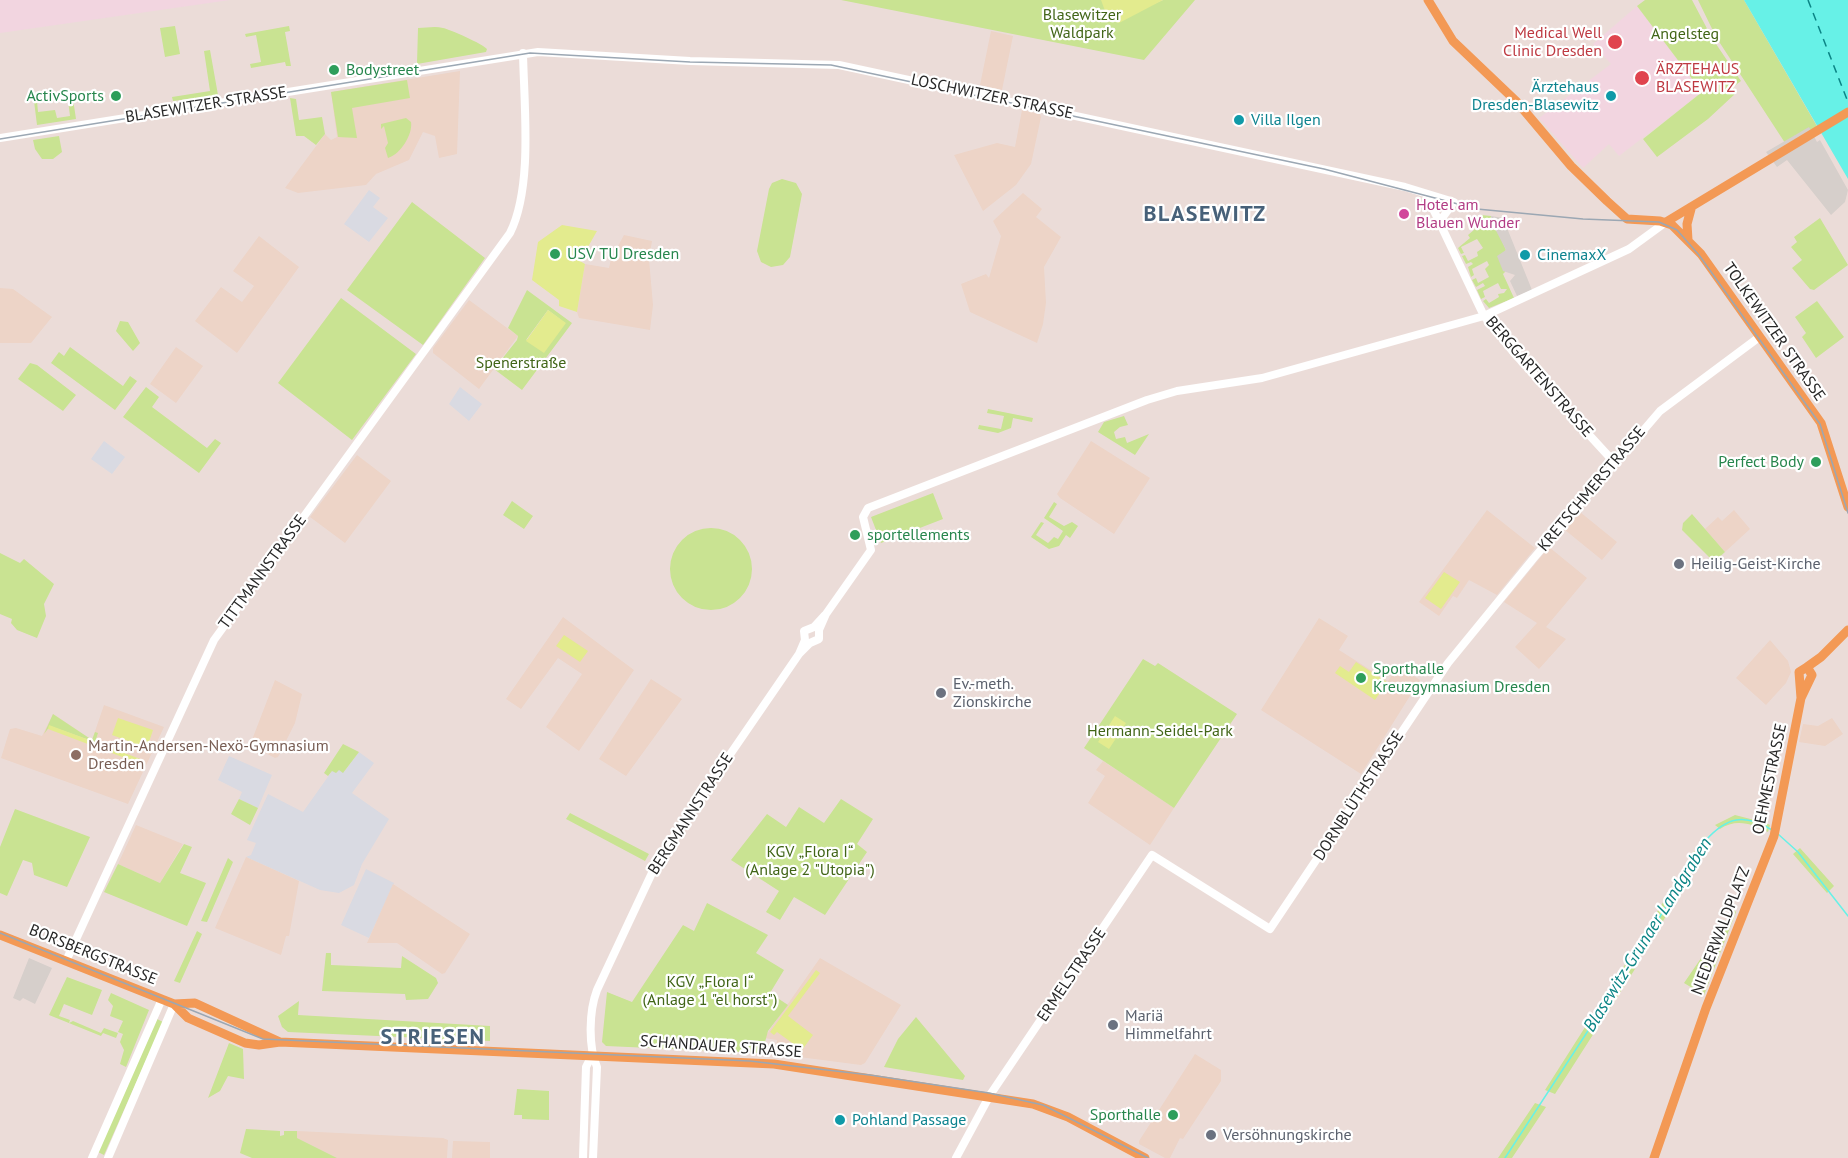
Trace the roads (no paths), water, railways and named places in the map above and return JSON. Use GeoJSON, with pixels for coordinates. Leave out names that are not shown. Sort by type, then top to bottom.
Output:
{"type":"FeatureCollection","features":[{"type":"Feature","properties":{"kind":"main road"},"geometry":{"type":"LineString","coordinates":[[1428,0],[1453,41],[1517,102],[1571,166],[1627,219],[1666,222],[1848,111]]}},
{"type":"Feature","properties":{"kind":"main road"},"geometry":{"type":"LineString","coordinates":[[1688,240],[1687,224],[1690,209]]}},
{"type":"Feature","properties":{"kind":"main road","name":"TOLKEWITZER STRASSE"},"geometry":{"type":"LineString","coordinates":[[1666,222],[1688,240],[1824,430],[1848,507]]}},
{"type":"Feature","properties":{"kind":"main road","name":"OEHMESTRASSE"},"geometry":{"type":"LineString","coordinates":[[1763,865],[1775,832],[1807,674],[1848,630]]}},
{"type":"Feature","properties":{"kind":"main road","name":"NIEDERWALDPLATZ"},"geometry":{"type":"LineString","coordinates":[[1656,1153],[1706,1008],[1763,865]]}},
{"type":"Feature","properties":{"kind":"main road","name":"BORSBERGSTRASSE"},"geometry":{"type":"LineString","coordinates":[[0,935],[174,1004],[188,1018],[254,1045]]}},
{"type":"Feature","properties":{"kind":"main road","name":"BORSBERGSTRASSE"},"geometry":{"type":"LineString","coordinates":[[174,1004],[195,1003],[258,1030]]}},
{"type":"Feature","properties":{"kind":"main road","name":"SCHANDAUER STRASSE"},"geometry":{"type":"LineString","coordinates":[[258,1030],[280,1042]]}},
{"type":"Feature","properties":{"kind":"main road","name":"SCHANDAUER STRASSE"},"geometry":{"type":"LineString","coordinates":[[254,1045],[280,1042],[592,1054],[796,1066],[1029,1102],[1058,1112],[1145,1158]]}},
{"type":"Feature","properties":{"kind":"street","name":"LOSCHWITZER STRASSE"},"geometry":{"type":"LineString","coordinates":[[411,71],[523,53],[839,65],[1313,166],[1454,202],[1440,220]]}},
{"type":"Feature","properties":{"kind":"street","name":"TITTMANNSTRASSE"},"geometry":{"type":"LineString","coordinates":[[66,961],[214,640],[493,258],[518,217],[524,186],[523,53]]}},
{"type":"Feature","properties":{"kind":"street","name":"BLASEWITZER STRASSE"},"geometry":{"type":"LineString","coordinates":[[0,138],[411,71]]}},
{"type":"Feature","properties":{"kind":"street","name":"BERGGARTENSTRASSE"},"geometry":{"type":"LineString","coordinates":[[1426,194],[1484,316],[1514,353],[1614,462]]}},
{"type":"Feature","properties":{"kind":"street"},"geometry":{"type":"LineString","coordinates":[[1484,316],[1629,249],[1666,222]]}},
{"type":"Feature","properties":{"kind":"street","name":"BERGMANNSTRASSE"},"geometry":{"type":"LineString","coordinates":[[583,1158],[586,1067],[592,1054],[595,995],[653,868],[808,641],[819,639],[817,628],[871,550],[863,514],[868,508],[1147,400],[1177,391],[1262,378],[1484,316]]}},
{"type":"Feature","properties":{"kind":"street","name":"KRETSCHMERSTRASSE"},"geometry":{"type":"LineString","coordinates":[[1448,663],[1614,462],[1660,411],[1758,338]]}},
{"type":"Feature","properties":{"kind":"street","name":"BERGMANNSTRASSE"},"geometry":{"type":"LineString","coordinates":[[808,641],[804,631],[817,628]]}},
{"type":"Feature","properties":{"kind":"street","name":"DORNBLÜTHSTRASSE"},"geometry":{"type":"LineString","coordinates":[[1152,855],[1270,929],[1448,663]]}},
{"type":"Feature","properties":{"kind":"street","name":"ERMELSTRASSE"},"geometry":{"type":"LineString","coordinates":[[956,1158],[990,1095],[1152,855]]}},
{"type":"Feature","properties":{"kind":"street"},"geometry":{"type":"LineString","coordinates":[[92,1158],[162,999]]}},
{"type":"Feature","properties":{"kind":"street"},"geometry":{"type":"LineString","coordinates":[[108,1158],[174,1004]]}},
{"type":"Feature","properties":{"kind":"street","name":"BERGMANNSTRASSE"},"geometry":{"type":"LineString","coordinates":[[592,1054],[597,1067],[593,1158]]}},
{"type":"Feature","properties":{"kind":"water"},"geometry":{"type":"Polygon","coordinates":[[[1744,0],[1848,0],[1848,179],[1744,0]]]}},
{"type":"Feature","properties":{"kind":"waterway","name":"Blasewitz‐Grunaer Landgraben"},"geometry":{"type":"LineString","coordinates":[[1505,1158],[1629,968],[1706,840],[1721,826],[1736,820],[1753,821],[1772,830]]}},
{"type":"Feature","properties":{"kind":"waterway","name":"Blasewitz‐Grunaer Landgraben"},"geometry":{"type":"LineString","coordinates":[[1778,834],[1798,852],[1848,916]]}},
{"type":"Feature","properties":{"kind":"tram line"},"geometry":{"type":"LineString","coordinates":[[0,139],[530,53],[690,62],[831,65],[1324,169],[1477,209],[1583,219],[1659,222],[1677,230],[1699,255],[1820,424],[1848,513]]}},
{"type":"Feature","properties":{"kind":"tram line"},"geometry":{"type":"LineString","coordinates":[[0,933],[263,1039],[750,1061],[870,1075],[989,1093],[1043,1105],[1148,1158]]}},
{"type":"Feature","properties":{"kind":"place","name":"Medical Well Clinic Dresden"},"geometry":{"type":"Point","coordinates":[1615,42]}},
{"type":"Feature","properties":{"kind":"place","name":"Bodystreet"},"geometry":{"type":"Point","coordinates":[334,70]}},
{"type":"Feature","properties":{"kind":"place","name":"ÄRZTEHAUS BLASEWITZ"},"geometry":{"type":"Point","coordinates":[1642,78]}},
{"type":"Feature","properties":{"kind":"place","name":"ActivSports"},"geometry":{"type":"Point","coordinates":[116,96]}},
{"type":"Feature","properties":{"kind":"place","name":"Ärztehaus Dresden-Blasewitz"},"geometry":{"type":"Point","coordinates":[1611,96]}},
{"type":"Feature","properties":{"kind":"place","name":"Villa Ilgen"},"geometry":{"type":"Point","coordinates":[1239,120]}},
{"type":"Feature","properties":{"kind":"place","name":"Hotel am Blauen Wunder"},"geometry":{"type":"Point","coordinates":[1404,214]}},
{"type":"Feature","properties":{"kind":"place","name":"USV TU Dresden"},"geometry":{"type":"Point","coordinates":[555,254]}},
{"type":"Feature","properties":{"kind":"place","name":"CinemaxX"},"geometry":{"type":"Point","coordinates":[1525,255]}},
{"type":"Feature","properties":{"kind":"place","name":"Perfect Body"},"geometry":{"type":"Point","coordinates":[1816,462]}},
{"type":"Feature","properties":{"kind":"place","name":"sportellements"},"geometry":{"type":"Point","coordinates":[855,535]}},
{"type":"Feature","properties":{"kind":"place","name":"Heilig-Geist-Kirche"},"geometry":{"type":"Point","coordinates":[1679,564]}},
{"type":"Feature","properties":{"kind":"place","name":"Sporthalle Kreuzgymnasium Dresden"},"geometry":{"type":"Point","coordinates":[1361,678]}},
{"type":"Feature","properties":{"kind":"place","name":"Ev.-meth. Zionskirche"},"geometry":{"type":"Point","coordinates":[941,693]}},
{"type":"Feature","properties":{"kind":"place","name":"Martin-Andersen-Nexö-Gymnasium Dresden"},"geometry":{"type":"Point","coordinates":[76,755]}},
{"type":"Feature","properties":{"kind":"place","name":"Mariä Himmelfahrt"},"geometry":{"type":"Point","coordinates":[1113,1025]}},
{"type":"Feature","properties":{"kind":"place","name":"Sporthalle"},"geometry":{"type":"Point","coordinates":[1173,1115]}},
{"type":"Feature","properties":{"kind":"place","name":"Pohland Passage"},"geometry":{"type":"Point","coordinates":[840,1120]}},
{"type":"Feature","properties":{"kind":"place","name":"Versöhnungskirche"},"geometry":{"type":"Point","coordinates":[1211,1135]}},
{"type":"Feature","properties":{"kind":"district","name":"BLASEWITZ"},"geometry":{"type":"Point","coordinates":[1205,215]}},
{"type":"Feature","properties":{"kind":"district","name":"STRIESEN"},"geometry":{"type":"Point","coordinates":[433,1038]}},
{"type":"Feature","properties":{"kind":"park label","name":"Blasewitzer Waldpark"},"geometry":{"type":"Point","coordinates":[1082,24]}},
{"type":"Feature","properties":{"kind":"park label","name":"Angelsteg"},"geometry":{"type":"Point","coordinates":[1685,34]}},
{"type":"Feature","properties":{"kind":"park label","name":"Spenerstraße"},"geometry":{"type":"Point","coordinates":[521,363]}},
{"type":"Feature","properties":{"kind":"park label","name":"Hermann-Seidel-Park"},"geometry":{"type":"Point","coordinates":[1160,731]}},
{"type":"Feature","properties":{"kind":"park label","name":"KGV „Flora I“ (Anlage 2 \"Utopia\")"},"geometry":{"type":"Point","coordinates":[810,861]}},
{"type":"Feature","properties":{"kind":"park label","name":"KGV „Flora I“ (Anlage 1 \"el horst\")"},"geometry":{"type":"Point","coordinates":[710,991]}}]}
